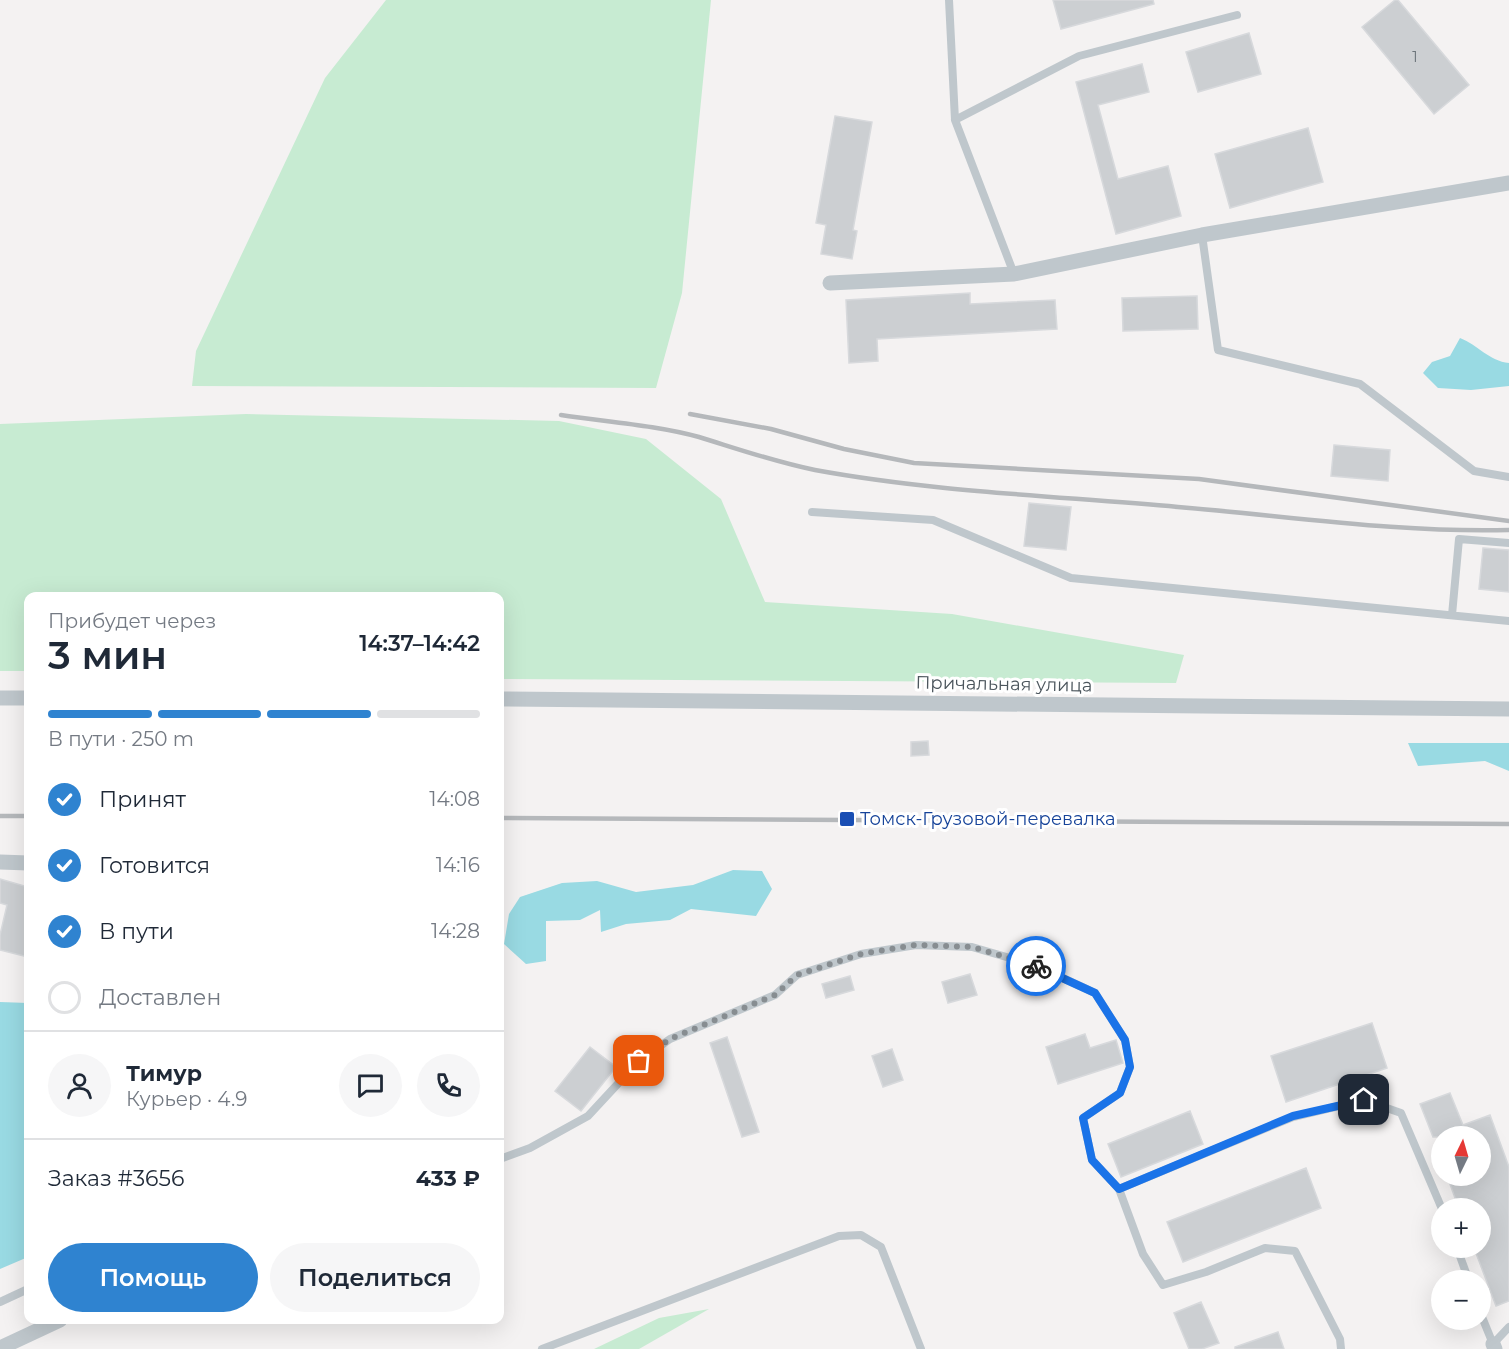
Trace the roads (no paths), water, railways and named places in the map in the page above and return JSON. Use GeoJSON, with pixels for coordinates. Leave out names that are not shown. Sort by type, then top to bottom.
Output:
{"type":"FeatureCollection","features":[{"type":"Feature","properties":{"kind":"street"},"geometry":{"type":"LineString","coordinates":[[830,283],[1014,274],[1202,235],[1509,183]]}},
{"type":"Feature","properties":{"kind":"street"},"geometry":{"type":"LineString","coordinates":[[0,698],[24,698]]}},
{"type":"Feature","properties":{"kind":"street","name":"Причальная улица"},"geometry":{"type":"LineString","coordinates":[[504,699],[1509,709]]}},
{"type":"Feature","properties":{"kind":"street"},"geometry":{"type":"LineString","coordinates":[[0,862],[24,863]]}},
{"type":"Feature","properties":{"kind":"street"},"geometry":{"type":"LineString","coordinates":[[0,1348],[51,1324]]}},
{"type":"Feature","properties":{"kind":"lane"},"geometry":{"type":"LineString","coordinates":[[949,0],[955,120],[1014,274]]}},
{"type":"Feature","properties":{"kind":"lane"},"geometry":{"type":"LineString","coordinates":[[955,120],[1078,56],[1237,15]]}},
{"type":"Feature","properties":{"kind":"lane"},"geometry":{"type":"LineString","coordinates":[[1202,235],[1218,350],[1360,384],[1474,471],[1509,477]]}},
{"type":"Feature","properties":{"kind":"lane"},"geometry":{"type":"LineString","coordinates":[[812,512],[933,520],[1071,578],[1509,621]]}},
{"type":"Feature","properties":{"kind":"lane"},"geometry":{"type":"LineString","coordinates":[[1452,615],[1459,539],[1509,543]]}},
{"type":"Feature","properties":{"kind":"lane"},"geometry":{"type":"LineString","coordinates":[[504,1158],[530,1148],[588,1116],[639,1061],[670,1039],[775,995],[797,975],[861,954],[905,947],[972,947],[1037,966],[1095,993],[1125,1040],[1130,1067],[1120,1093],[1083,1118],[1092,1160],[1119,1189],[1143,1254],[1163,1286],[1206,1272],[1265,1248],[1295,1251],[1340,1339],[1341,1349]]}},
{"type":"Feature","properties":{"kind":"lane"},"geometry":{"type":"LineString","coordinates":[[1119,1189],[1293,1116],[1364,1100],[1401,1113],[1437,1198]]}},
{"type":"Feature","properties":{"kind":"lane"},"geometry":{"type":"LineString","coordinates":[[542,1349],[839,1236],[861,1235],[881,1247],[921,1349]]}},
{"type":"Feature","properties":{"kind":"lane"},"geometry":{"type":"LineString","coordinates":[[0,1302],[24,1291]]}},
{"type":"Feature","properties":{"kind":"lane"},"geometry":{"type":"LineString","coordinates":[[1487,1330],[1494,1346],[1509,1327]]}},
{"type":"Feature","properties":{"kind":"water"},"geometry":{"type":"Polygon","coordinates":[[[1460,338],[1489,356],[1509,363],[1509,386],[1471,390],[1438,388],[1423,373],[1432,362],[1450,356],[1460,338]]]}},
{"type":"Feature","properties":{"kind":"water"},"geometry":{"type":"Polygon","coordinates":[[[1408,743],[1509,743],[1509,771],[1485,761],[1418,766],[1408,743]]]}},
{"type":"Feature","properties":{"kind":"water"},"geometry":{"type":"Polygon","coordinates":[[[733,870],[762,871],[772,889],[756,916],[691,909],[670,920],[626,924],[601,932],[600,910],[580,920],[546,921],[546,961],[526,964],[504,944],[509,914],[520,897],[562,883],[597,881],[636,892],[693,885],[733,870]]]}},
{"type":"Feature","properties":{"kind":"water"},"geometry":{"type":"Polygon","coordinates":[[[0,1002],[24,1003],[24,1259],[0,1269],[0,1002]]]}},
{"type":"Feature","properties":{"kind":"railway"},"geometry":{"type":"LineString","coordinates":[[690,414],[771,429],[844,449],[914,463],[1199,479],[1509,521]]}},
{"type":"Feature","properties":{"kind":"railway"},"geometry":{"type":"LineString","coordinates":[[561,415],[665,429],[800,467],[905,484],[1344,523],[1426,529],[1509,530]]}},
{"type":"Feature","properties":{"kind":"railway"},"geometry":{"type":"LineString","coordinates":[[0,816],[24,816]]}},
{"type":"Feature","properties":{"kind":"railway"},"geometry":{"type":"LineString","coordinates":[[504,818],[1509,824]]}},
{"type":"Feature","properties":{"kind":"place","name":"Томск-Грузовой-перевалка"},"geometry":{"type":"Point","coordinates":[847,819]}}]}
